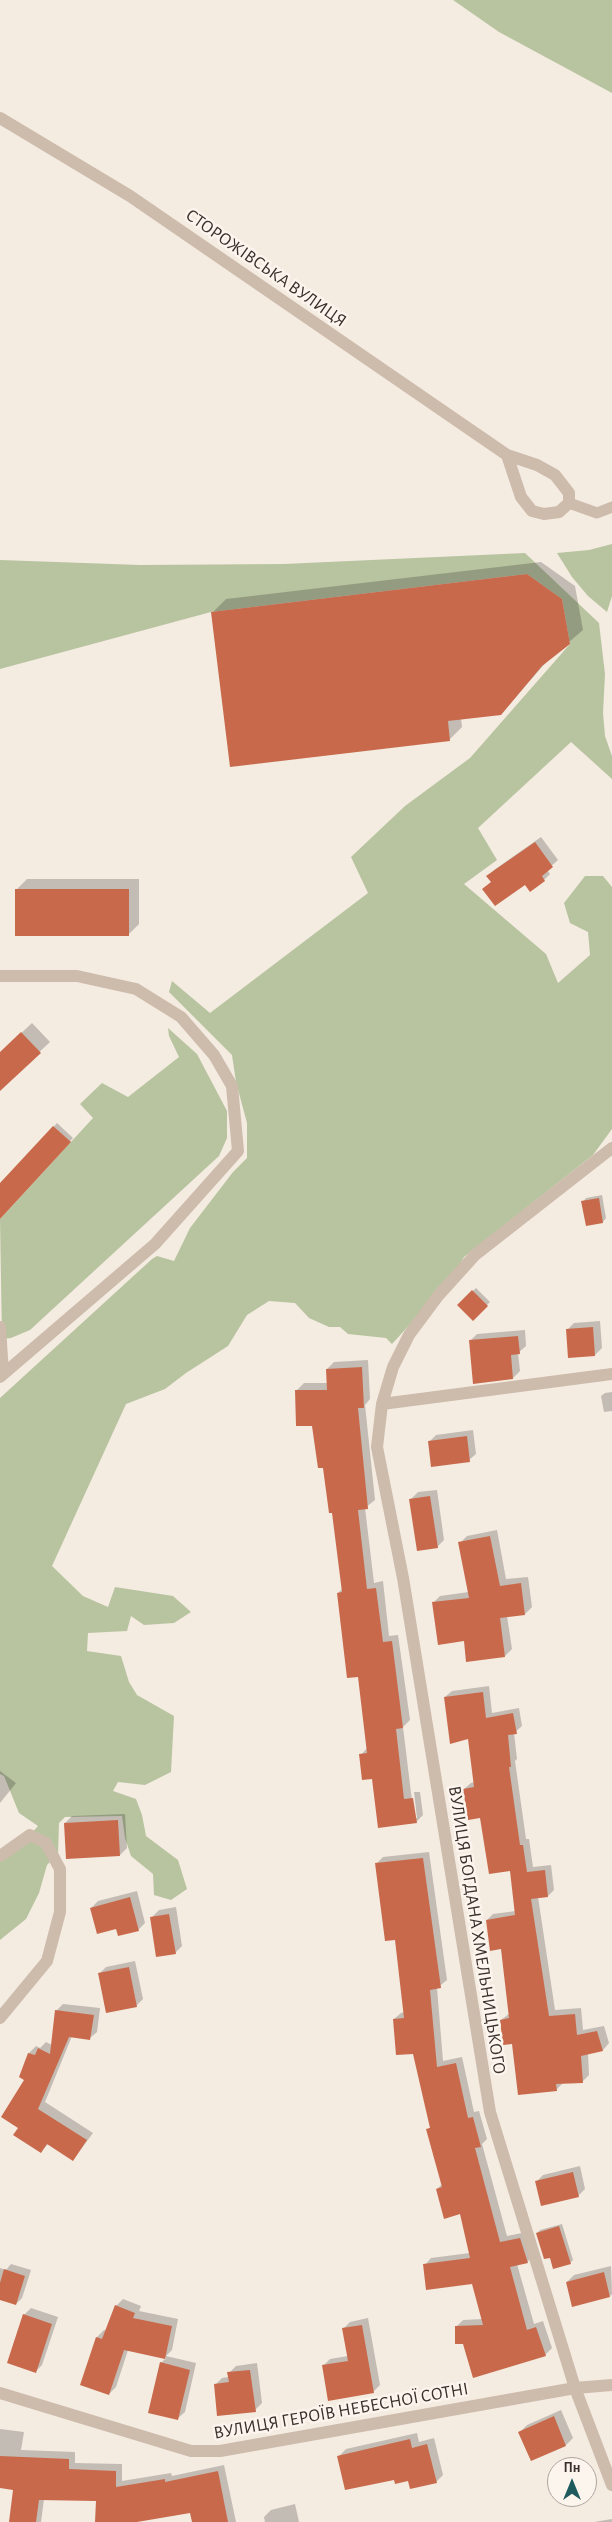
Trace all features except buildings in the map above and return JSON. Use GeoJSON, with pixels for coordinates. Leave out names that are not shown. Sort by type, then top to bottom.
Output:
{"type":"FeatureCollection","features":[{"type":"Feature","properties":{"kind":"street","name":"СТОРОЖІВСЬКА ВУЛИЦЯ"},"geometry":{"type":"LineString","coordinates":[[0,118],[130,196],[507,456],[537,465],[555,475],[569,493],[569,503]]}},
{"type":"Feature","properties":{"kind":"street"},"geometry":{"type":"LineString","coordinates":[[507,456],[521,497],[532,511],[544,514],[559,512],[569,503]]}},
{"type":"Feature","properties":{"kind":"street"},"geometry":{"type":"LineString","coordinates":[[0,976],[77,976],[136,989],[181,1017],[214,1055],[232,1086],[238,1151],[155,1244],[2,1376]]}},
{"type":"Feature","properties":{"kind":"street","name":"ВУЛИЦЯ БОГДАНА ХМЕЛЬНИЦЬКОГО"},"geometry":{"type":"LineString","coordinates":[[612,1148],[475,1255],[438,1296],[408,1335],[393,1367],[382,1404],[377,1447],[403,1578],[490,2112],[575,2388],[612,2485]]}},
{"type":"Feature","properties":{"kind":"street"},"geometry":{"type":"LineString","coordinates":[[0,1327],[2,1376]]}},
{"type":"Feature","properties":{"kind":"street"},"geometry":{"type":"LineString","coordinates":[[382,1404],[612,1374]]}},
{"type":"Feature","properties":{"kind":"street"},"geometry":{"type":"LineString","coordinates":[[0,1856],[30,1835],[46,1843],[60,1869],[60,1912],[46,1961],[0,2018]]}},
{"type":"Feature","properties":{"kind":"street","name":"ВУЛИЦЯ ГЕРОЇВ НЕБЕСНОЇ СОТНІ"},"geometry":{"type":"LineString","coordinates":[[0,2393],[191,2451],[220,2451],[575,2388],[612,2386]]}},
{"type":"Feature","properties":{"kind":"lane"},"geometry":{"type":"LineString","coordinates":[[569,503],[597,513],[612,507]]}},
{"type":"Feature","properties":{"kind":"green space"},"geometry":{"type":"Polygon","coordinates":[[[453,0],[612,0],[612,93],[499,32],[453,0]]]}},
{"type":"Feature","properties":{"kind":"green space"},"geometry":{"type":"Polygon","coordinates":[[[612,544],[612,596],[607,612],[588,596],[572,577],[557,553],[589,550],[612,544]]]}},
{"type":"Feature","properties":{"kind":"green space"},"geometry":{"type":"Polygon","coordinates":[[[525,553],[599,623],[605,674],[603,713],[605,736],[612,756],[612,779],[571,742],[478,828],[497,860],[464,884],[546,954],[558,983],[590,955],[588,932],[570,923],[564,903],[585,876],[603,876],[612,887],[612,1129],[593,1155],[464,1257],[453,1277],[392,1344],[386,1338],[348,1334],[340,1327],[329,1327],[309,1318],[295,1303],[269,1301],[247,1315],[228,1346],[165,1389],[126,1404],[52,1566],[83,1596],[108,1607],[115,1587],[173,1596],[191,1612],[174,1623],[144,1625],[131,1616],[127,1631],[88,1633],[87,1651],[121,1656],[129,1682],[137,1695],[174,1716],[171,1772],[145,1785],[118,1782],[113,1791],[136,1799],[142,1815],[146,1836],[178,1860],[187,1889],[171,1900],[154,1895],[153,1874],[131,1856],[125,1838],[122,1816],[65,1817],[59,1823],[58,1854],[47,1865],[39,1893],[26,1919],[0,1940],[0,1862],[21,1845],[38,1826],[19,1813],[4,1776],[0,1774],[0,1398],[152,1259],[157,1256],[174,1261],[190,1228],[233,1172],[247,1158],[247,1123],[236,1082],[232,1055],[169,992],[172,981],[210,1013],[368,893],[351,857],[405,806],[470,758],[570,644],[562,599],[527,574],[211,612],[0,669],[0,560],[140,565],[284,564],[525,553]]]}},
{"type":"Feature","properties":{"kind":"green space"},"geometry":{"type":"Polygon","coordinates":[[[168,1028],[197,1054],[227,1111],[227,1138],[219,1156],[30,1330],[11,1338],[2,1339],[0,1219],[93,1118],[80,1104],[102,1083],[128,1097],[179,1057],[169,1036],[168,1028]]]}}]}
